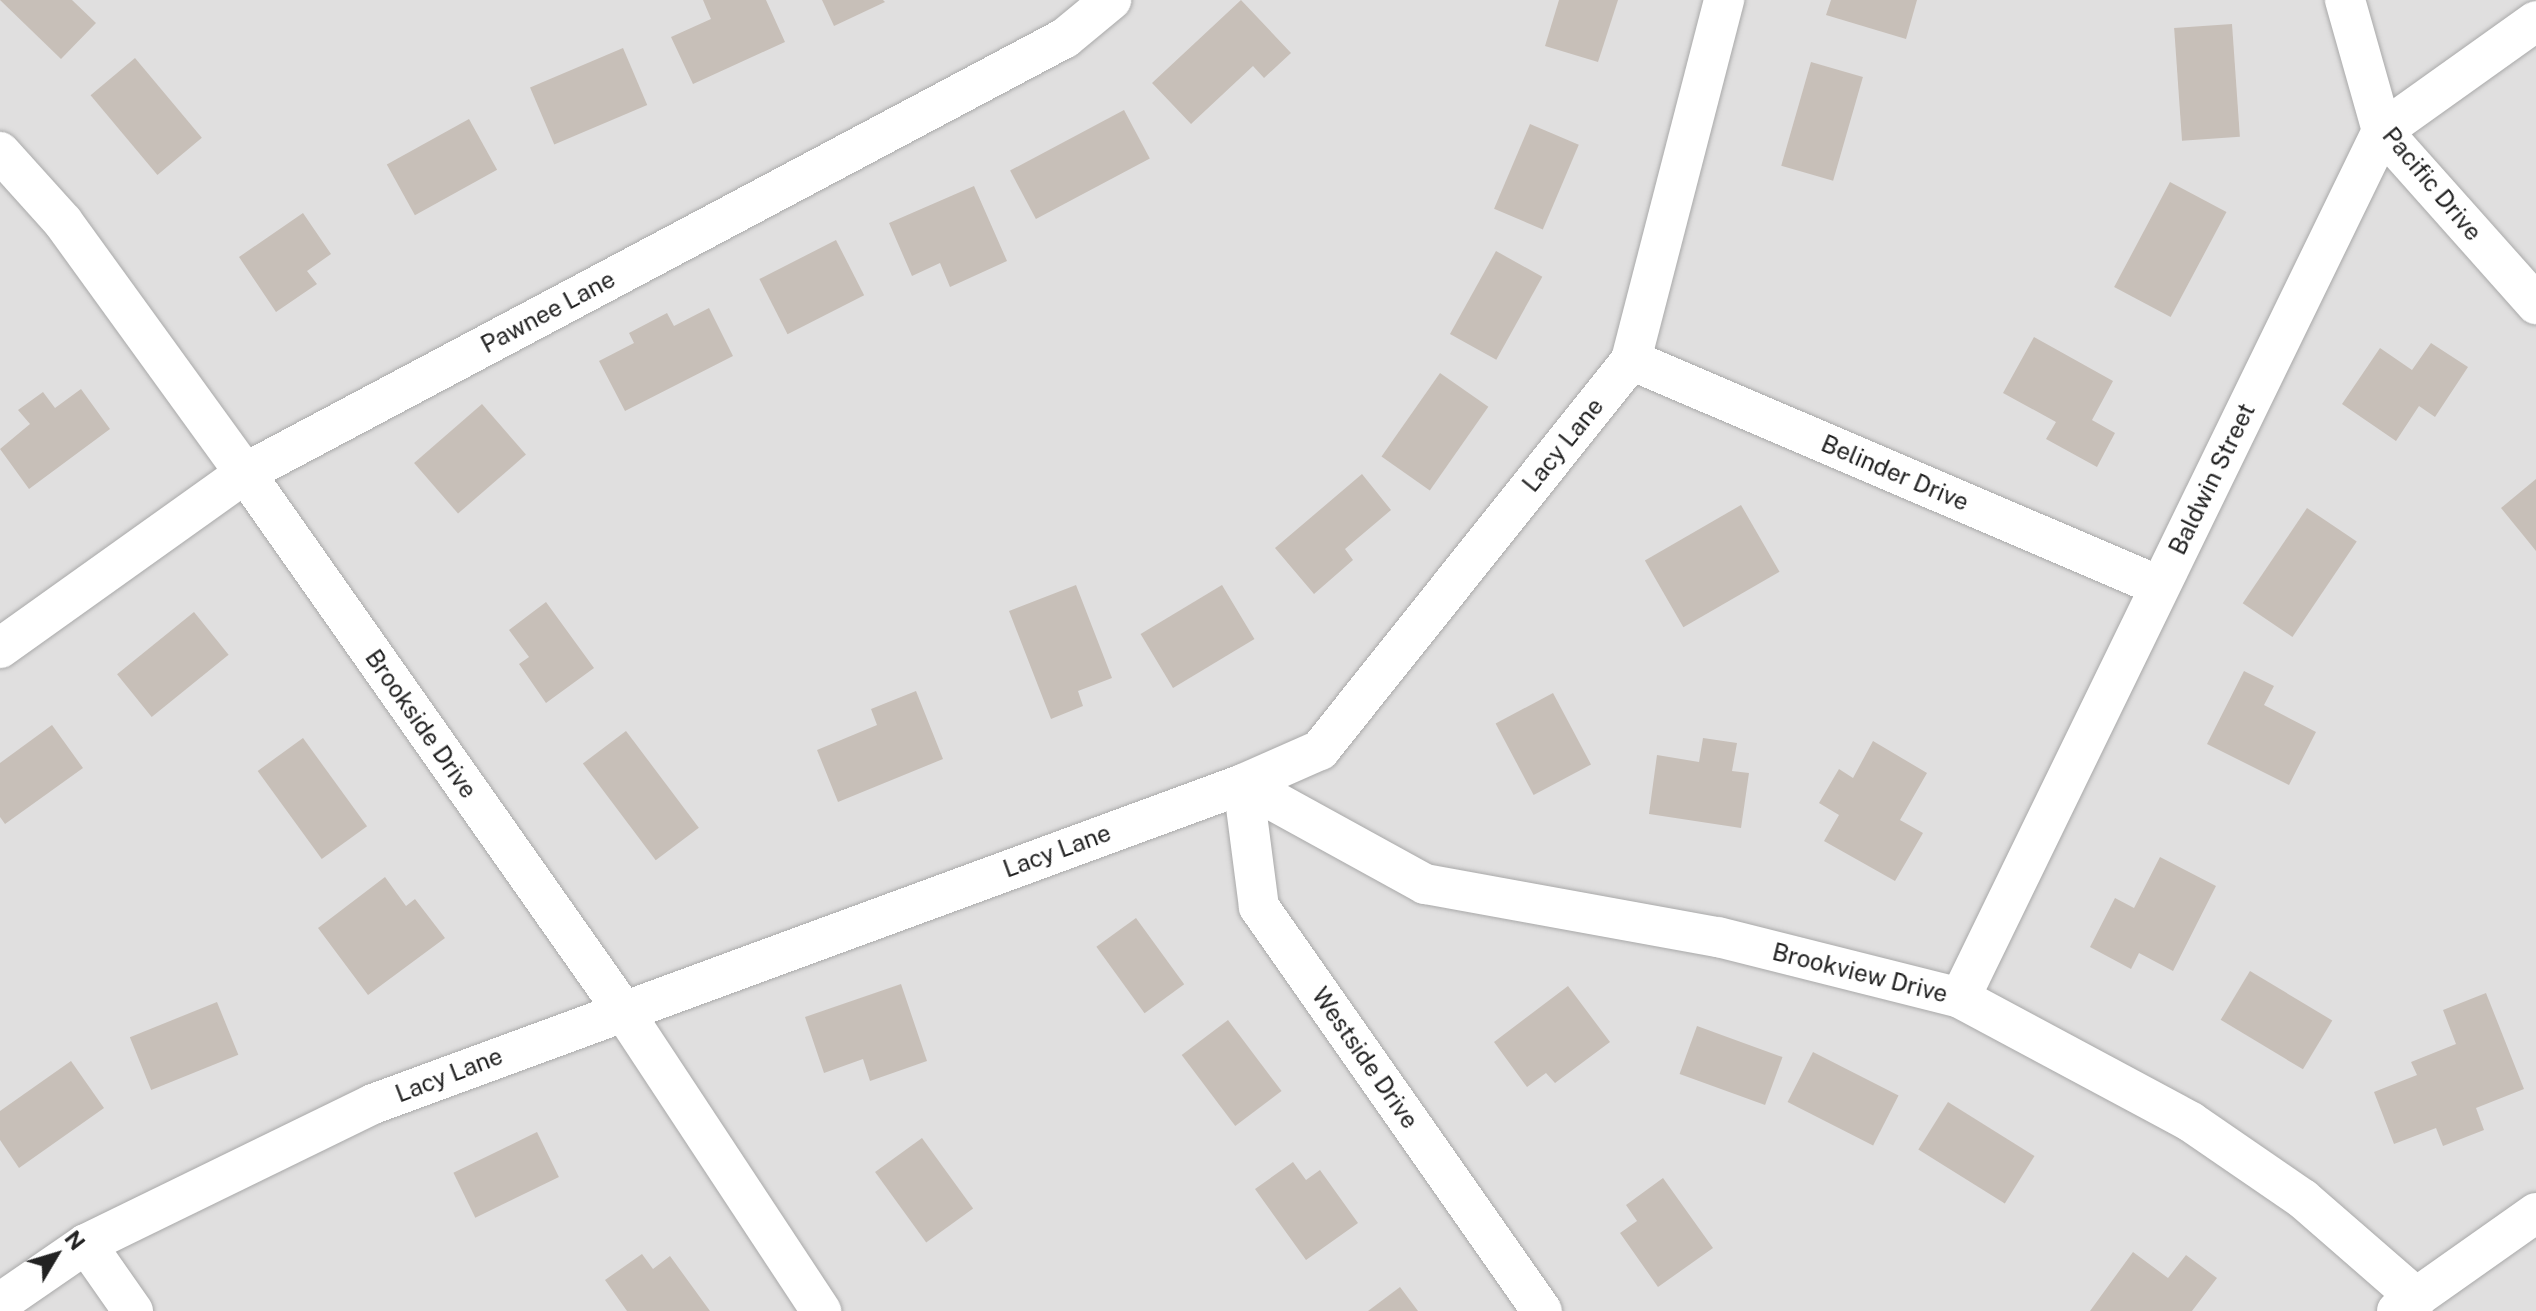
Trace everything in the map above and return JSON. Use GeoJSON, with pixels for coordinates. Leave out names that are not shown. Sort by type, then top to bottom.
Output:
{"type":"FeatureCollection","features":[{"type":"Feature","properties":{"kind":"street","name":"Pawnee Lane"},"geometry":{"type":"LineString","coordinates":[[0,648],[245,473],[1065,38],[1111,0]]}},
{"type":"Feature","properties":{"kind":"street","name":"Lacy Lane"},"geometry":{"type":"LineString","coordinates":[[0,1303],[86,1244],[373,1104],[622,1009],[1243,784],[1320,750],[1631,360],[1724,0]]}},
{"type":"Feature","properties":{"kind":"street","name":"Pacific Drive"},"geometry":{"type":"LineString","coordinates":[[2345,0],[2382,131],[2536,304]]}},
{"type":"Feature","properties":{"kind":"street","name":"Baldwin Street"},"geometry":{"type":"LineString","coordinates":[[1960,998],[2382,131],[2536,21]]}},
{"type":"Feature","properties":{"kind":"street","name":"Brookside Drive"},"geometry":{"type":"LineString","coordinates":[[0,152],[63,222],[245,473],[622,1009],[821,1311]]}},
{"type":"Feature","properties":{"kind":"street","name":"Belinder Drive"},"geometry":{"type":"LineString","coordinates":[[1631,360],[2159,586]]}},
{"type":"Feature","properties":{"kind":"street","name":"Brookview Drive"},"geometry":{"type":"LineString","coordinates":[[1243,784],[1425,884],[1718,937],[1960,998],[2191,1122],[2303,1199],[2407,1304]]}},
{"type":"Feature","properties":{"kind":"street","name":"Westside Drive"},"geometry":{"type":"LineString","coordinates":[[1243,784],[1259,907],[1542,1311]]}},
{"type":"Feature","properties":{"kind":"street"},"geometry":{"type":"LineString","coordinates":[[2407,1304],[2536,1213]]}},
{"type":"Feature","properties":{"kind":"street"},"geometry":{"type":"LineString","coordinates":[[86,1244],[133,1311]]}},
{"type":"Feature","properties":{"kind":"shaded area"},"geometry":{"type":"Polygon","coordinates":[[[0,0],[2536,0],[2536,1311],[0,1311],[0,0]]]}},
{"type":"Feature","properties":{"kind":"building"},"geometry":{"type":"Polygon","coordinates":[[[0,0],[72,0],[96,23],[61,59],[0,0]]]}},
{"type":"Feature","properties":{"kind":"building"},"geometry":{"type":"Polygon","coordinates":[[[703,0],[766,0],[785,42],[693,84],[671,37],[711,19],[703,0]]]}},
{"type":"Feature","properties":{"kind":"building"},"geometry":{"type":"Polygon","coordinates":[[[822,0],[883,0],[885,2],[834,26],[822,0]]]}},
{"type":"Feature","properties":{"kind":"building"},"geometry":{"type":"Polygon","coordinates":[[[1241,0],[1291,53],[1264,78],[1253,66],[1191,124],[1152,83],[1241,0]]]}},
{"type":"Feature","properties":{"kind":"building"},"geometry":{"type":"Polygon","coordinates":[[[1559,0],[1618,0],[1598,62],[1545,46],[1559,0]]]}},
{"type":"Feature","properties":{"kind":"building"},"geometry":{"type":"Polygon","coordinates":[[[1831,0],[1917,0],[1906,39],[1826,15],[1831,0]]]}},
{"type":"Feature","properties":{"kind":"building"},"geometry":{"type":"Polygon","coordinates":[[[2232,24],[2240,137],[2182,141],[2174,28],[2232,24]]]}},
{"type":"Feature","properties":{"kind":"building"},"geometry":{"type":"Polygon","coordinates":[[[623,48],[647,105],[554,145],[530,87],[623,48]]]}},
{"type":"Feature","properties":{"kind":"building"},"geometry":{"type":"Polygon","coordinates":[[[135,58],[202,138],[157,175],[91,95],[135,58]]]}},
{"type":"Feature","properties":{"kind":"building"},"geometry":{"type":"Polygon","coordinates":[[[1811,62],[1863,77],[1833,181],[1781,166],[1811,62]]]}},
{"type":"Feature","properties":{"kind":"building"},"geometry":{"type":"Polygon","coordinates":[[[1124,110],[1150,159],[1036,219],[1010,171],[1124,110]]]}},
{"type":"Feature","properties":{"kind":"building"},"geometry":{"type":"Polygon","coordinates":[[[469,119],[497,170],[415,215],[387,165],[469,119]]]}},
{"type":"Feature","properties":{"kind":"building"},"geometry":{"type":"Polygon","coordinates":[[[1530,124],[1579,145],[1543,229],[1494,209],[1530,124]]]}},
{"type":"Feature","properties":{"kind":"building"},"geometry":{"type":"Polygon","coordinates":[[[2170,182],[2227,212],[2171,317],[2114,287],[2170,182]]]}},
{"type":"Feature","properties":{"kind":"building"},"geometry":{"type":"Polygon","coordinates":[[[974,186],[1007,261],[950,287],[940,263],[912,276],[889,223],[974,186]]]}},
{"type":"Feature","properties":{"kind":"building"},"geometry":{"type":"Polygon","coordinates":[[[303,213],[331,254],[307,271],[317,284],[276,312],[239,257],[303,213]]]}},
{"type":"Feature","properties":{"kind":"building"},"geometry":{"type":"Polygon","coordinates":[[[836,240],[864,295],[788,334],[759,279],[836,240]]]}},
{"type":"Feature","properties":{"kind":"building"},"geometry":{"type":"Polygon","coordinates":[[[1496,251],[1542,277],[1496,360],[1450,334],[1496,251]]]}},
{"type":"Feature","properties":{"kind":"building"},"geometry":{"type":"Polygon","coordinates":[[[709,308],[733,356],[625,411],[599,361],[634,343],[629,333],[667,313],[674,326],[709,308]]]}},
{"type":"Feature","properties":{"kind":"building"},"geometry":{"type":"Polygon","coordinates":[[[2034,337],[2113,381],[2092,420],[2115,433],[2097,467],[2046,439],[2056,422],[2003,393],[2034,337]]]}},
{"type":"Feature","properties":{"kind":"building"},"geometry":{"type":"Polygon","coordinates":[[[2431,343],[2468,367],[2435,417],[2419,406],[2396,441],[2342,404],[2380,348],[2412,370],[2431,343]]]}},
{"type":"Feature","properties":{"kind":"building"},"geometry":{"type":"Polygon","coordinates":[[[1440,373],[1488,407],[1430,490],[1381,457],[1440,373]]]}},
{"type":"Feature","properties":{"kind":"building"},"geometry":{"type":"Polygon","coordinates":[[[81,389],[110,429],[29,489],[0,449],[30,424],[18,410],[43,392],[55,408],[81,389]]]}},
{"type":"Feature","properties":{"kind":"building"},"geometry":{"type":"Polygon","coordinates":[[[482,404],[526,455],[458,514],[414,463],[482,404]]]}},
{"type":"Feature","properties":{"kind":"building"},"geometry":{"type":"Polygon","coordinates":[[[1362,474],[1391,510],[1345,549],[1353,560],[1314,594],[1275,548],[1362,474]]]}},
{"type":"Feature","properties":{"kind":"building"},"geometry":{"type":"Polygon","coordinates":[[[2536,479],[2536,551],[2501,508],[2536,479]]]}},
{"type":"Feature","properties":{"kind":"building"},"geometry":{"type":"Polygon","coordinates":[[[1741,505],[1780,572],[1683,627],[1645,560],[1741,505]]]}},
{"type":"Feature","properties":{"kind":"building"},"geometry":{"type":"Polygon","coordinates":[[[2307,508],[2357,542],[2292,637],[2243,603],[2307,508]]]}},
{"type":"Feature","properties":{"kind":"building"},"geometry":{"type":"Polygon","coordinates":[[[1076,585],[1112,678],[1078,691],[1083,706],[1051,719],[1009,611],[1076,585]]]}},
{"type":"Feature","properties":{"kind":"building"},"geometry":{"type":"Polygon","coordinates":[[[1222,585],[1254,639],[1173,688],[1141,634],[1222,585]]]}},
{"type":"Feature","properties":{"kind":"building"},"geometry":{"type":"Polygon","coordinates":[[[546,602],[594,668],[546,703],[519,664],[529,657],[509,630],[546,602]]]}},
{"type":"Feature","properties":{"kind":"building"},"geometry":{"type":"Polygon","coordinates":[[[194,612],[229,655],[152,717],[117,674],[194,612]]]}},
{"type":"Feature","properties":{"kind":"building"},"geometry":{"type":"Polygon","coordinates":[[[2244,671],[2274,686],[2264,705],[2316,732],[2289,785],[2207,744],[2244,671]]]}},
{"type":"Feature","properties":{"kind":"building"},"geometry":{"type":"Polygon","coordinates":[[[916,691],[943,759],[838,802],[817,750],[877,725],[871,709],[916,691]]]}},
{"type":"Feature","properties":{"kind":"building"},"geometry":{"type":"Polygon","coordinates":[[[1553,693],[1591,765],[1534,795],[1496,724],[1553,693]]]}},
{"type":"Feature","properties":{"kind":"building"},"geometry":{"type":"Polygon","coordinates":[[[52,725],[83,768],[5,824],[0,817],[0,763],[52,725]]]}},
{"type":"Feature","properties":{"kind":"building"},"geometry":{"type":"Polygon","coordinates":[[[626,731],[699,828],[656,860],[583,763],[626,731]]]}},
{"type":"Feature","properties":{"kind":"building"},"geometry":{"type":"Polygon","coordinates":[[[303,738],[367,826],[322,859],[258,771],[303,738]]]}},
{"type":"Feature","properties":{"kind":"building"},"geometry":{"type":"Polygon","coordinates":[[[1703,738],[1737,743],[1732,771],[1749,773],[1741,828],[1649,814],[1657,755],[1699,762],[1703,738]]]}},
{"type":"Feature","properties":{"kind":"building"},"geometry":{"type":"Polygon","coordinates":[[[1873,741],[1927,773],[1900,820],[1923,833],[1895,881],[1824,841],[1839,815],[1819,803],[1839,769],[1853,778],[1873,741]]]}},
{"type":"Feature","properties":{"kind":"building"},"geometry":{"type":"Polygon","coordinates":[[[2160,857],[2216,886],[2173,971],[2139,953],[2131,969],[2090,947],[2115,898],[2134,908],[2160,857]]]}},
{"type":"Feature","properties":{"kind":"building"},"geometry":{"type":"Polygon","coordinates":[[[385,877],[406,906],[415,899],[445,938],[368,995],[318,928],[385,877]]]}},
{"type":"Feature","properties":{"kind":"building"},"geometry":{"type":"Polygon","coordinates":[[[1136,918],[1184,984],[1145,1013],[1096,947],[1136,918]]]}},
{"type":"Feature","properties":{"kind":"building"},"geometry":{"type":"Polygon","coordinates":[[[2250,971],[2332,1020],[2303,1069],[2221,1020],[2250,971]]]}},
{"type":"Feature","properties":{"kind":"building"},"geometry":{"type":"Polygon","coordinates":[[[901,984],[927,1061],[870,1081],[863,1059],[824,1073],[805,1017],[901,984]]]}},
{"type":"Feature","properties":{"kind":"building"},"geometry":{"type":"Polygon","coordinates":[[[1568,986],[1610,1042],[1555,1083],[1546,1073],[1527,1087],[1494,1042],[1568,986]]]}},
{"type":"Feature","properties":{"kind":"building"},"geometry":{"type":"Polygon","coordinates":[[[2486,993],[2524,1089],[2476,1108],[2484,1130],[2443,1146],[2436,1128],[2394,1144],[2374,1092],[2417,1075],[2411,1062],[2456,1044],[2443,1010],[2486,993]]]}},
{"type":"Feature","properties":{"kind":"building"},"geometry":{"type":"Polygon","coordinates":[[[217,1002],[238,1055],[151,1090],[130,1037],[217,1002]]]}},
{"type":"Feature","properties":{"kind":"building"},"geometry":{"type":"Polygon","coordinates":[[[1228,1020],[1282,1091],[1235,1126],[1182,1055],[1228,1020]]]}},
{"type":"Feature","properties":{"kind":"building"},"geometry":{"type":"Polygon","coordinates":[[[1697,1026],[1783,1057],[1765,1105],[1680,1074],[1697,1026]]]}},
{"type":"Feature","properties":{"kind":"building"},"geometry":{"type":"Polygon","coordinates":[[[1813,1052],[1899,1096],[1873,1145],[1788,1102],[1813,1052]]]}},
{"type":"Feature","properties":{"kind":"building"},"geometry":{"type":"Polygon","coordinates":[[[71,1061],[104,1108],[19,1168],[0,1140],[0,1111],[71,1061]]]}},
{"type":"Feature","properties":{"kind":"building"},"geometry":{"type":"Polygon","coordinates":[[[1948,1102],[2035,1156],[2005,1204],[1918,1149],[1948,1102]]]}},
{"type":"Feature","properties":{"kind":"building"},"geometry":{"type":"Polygon","coordinates":[[[537,1132],[559,1177],[475,1218],[453,1173],[537,1132]]]}},
{"type":"Feature","properties":{"kind":"building"},"geometry":{"type":"Polygon","coordinates":[[[922,1138],[973,1208],[926,1242],[875,1172],[922,1138]]]}},
{"type":"Feature","properties":{"kind":"building"},"geometry":{"type":"Polygon","coordinates":[[[1293,1162],[1306,1180],[1320,1170],[1358,1223],[1306,1260],[1255,1189],[1293,1162]]]}},
{"type":"Feature","properties":{"kind":"building"},"geometry":{"type":"Polygon","coordinates":[[[1663,1178],[1713,1248],[1658,1287],[1620,1233],[1637,1221],[1626,1205],[1663,1178]]]}},
{"type":"Feature","properties":{"kind":"building"},"geometry":{"type":"Polygon","coordinates":[[[2133,1252],[2168,1278],[2186,1255],[2217,1278],[2192,1311],[2090,1311],[2133,1252]]]}},
{"type":"Feature","properties":{"kind":"building"},"geometry":{"type":"Polygon","coordinates":[[[642,1254],[653,1269],[670,1256],[710,1311],[627,1311],[605,1280],[642,1254]]]}},
{"type":"Feature","properties":{"kind":"building"},"geometry":{"type":"Polygon","coordinates":[[[1400,1287],[1418,1311],[1368,1311],[1400,1287]]]}}]}
